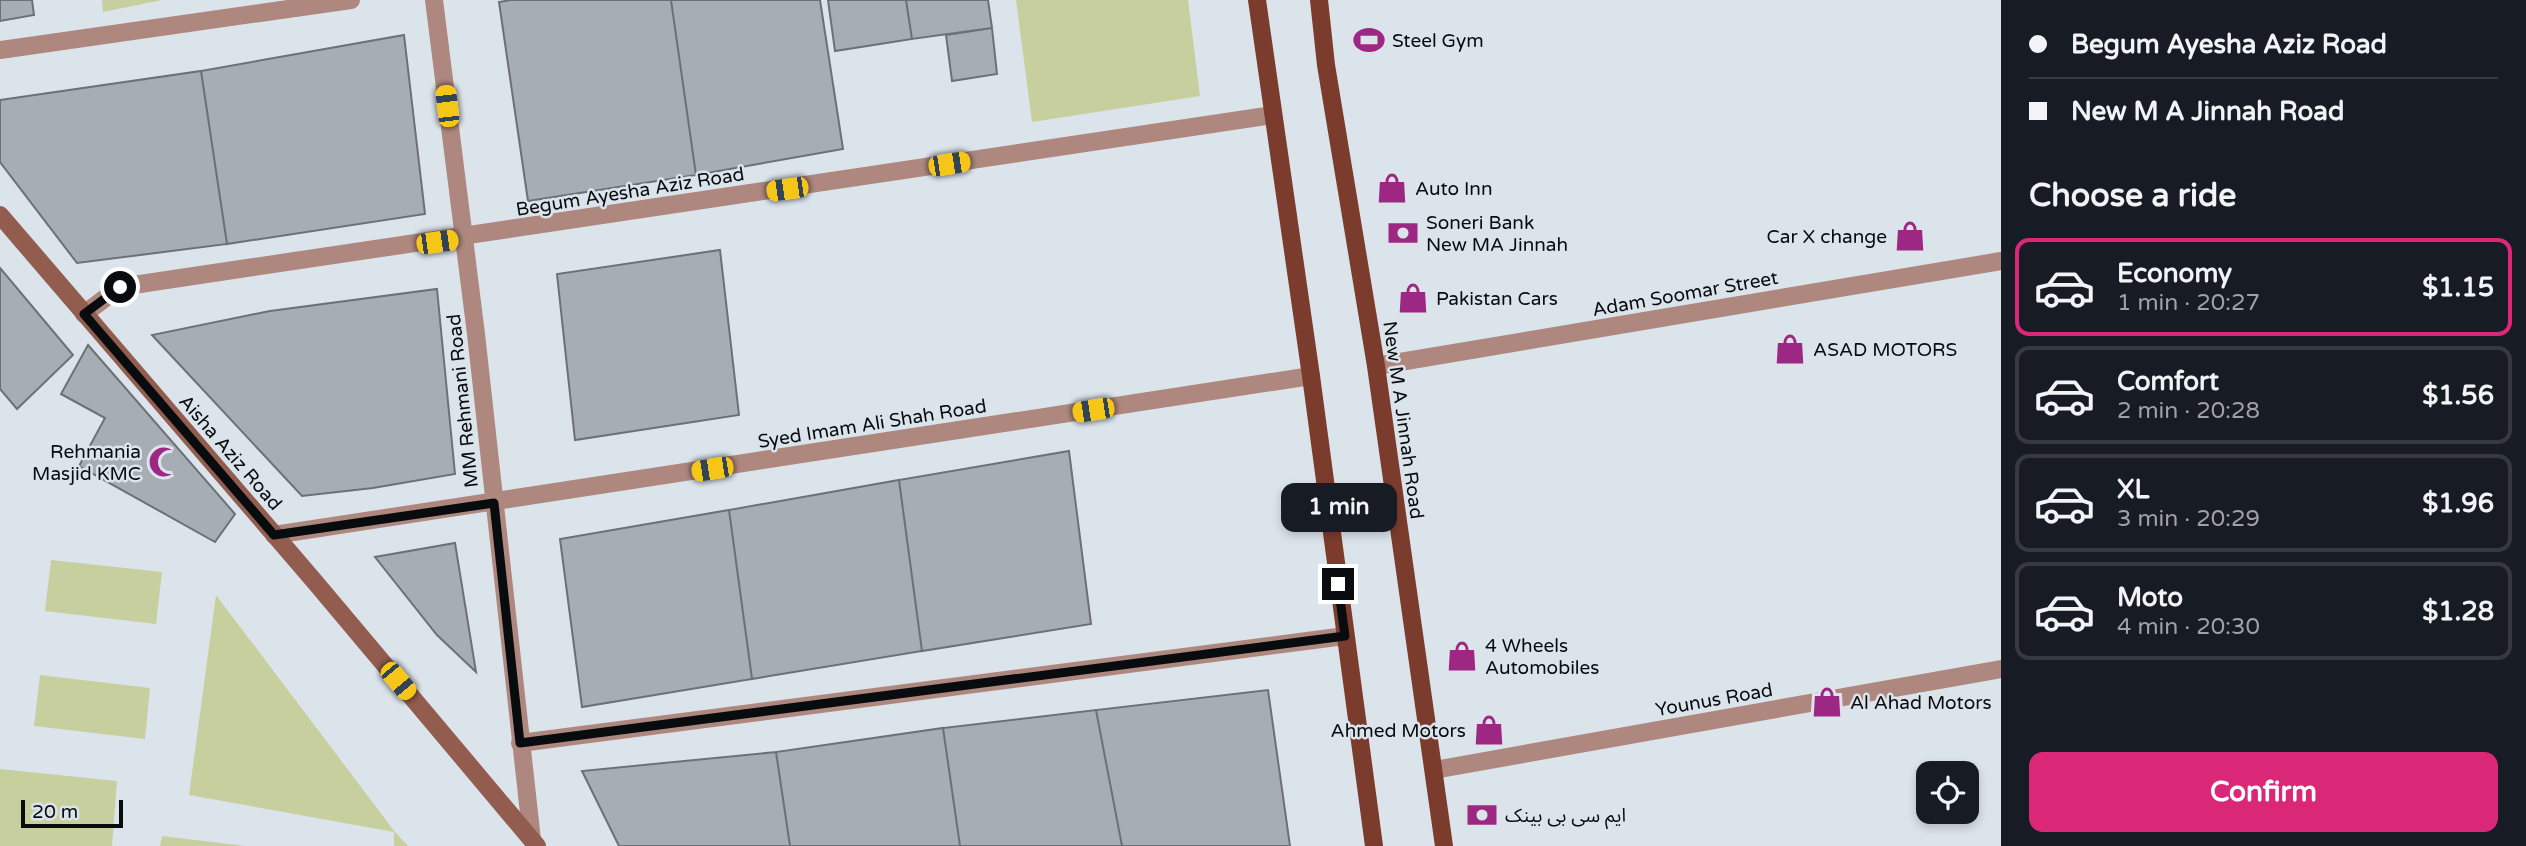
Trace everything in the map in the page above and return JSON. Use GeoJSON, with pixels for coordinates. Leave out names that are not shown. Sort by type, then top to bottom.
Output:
{"type":"FeatureCollection","features":[{"type":"Feature","properties":{"kind":"main road"},"geometry":{"type":"LineString","coordinates":[[1257,0],[1374,846]]}},
{"type":"Feature","properties":{"kind":"main road","name":"New M A Jinnah Road"},"geometry":{"type":"LineString","coordinates":[[1319,0],[1326,65],[1376,366],[1444,846]]}},
{"type":"Feature","properties":{"kind":"street"},"geometry":{"type":"LineString","coordinates":[[0,50],[351,0]]}},
{"type":"Feature","properties":{"kind":"street","name":"MM Rehmani Road"},"geometry":{"type":"LineString","coordinates":[[433,0],[464,238],[520,743],[534,843]]}},
{"type":"Feature","properties":{"kind":"street","name":"Begum Ayesha Aziz Road"},"geometry":{"type":"LineString","coordinates":[[84,314],[120,287],[464,238],[1273,115]]}},
{"type":"Feature","properties":{"kind":"street","name":"Aisha Aziz Road"},"geometry":{"type":"LineString","coordinates":[[0,215],[534,843]]}},
{"type":"Feature","properties":{"kind":"street","name":"Adam Soomar Street"},"geometry":{"type":"LineString","coordinates":[[1376,366],[2001,261]]}},
{"type":"Feature","properties":{"kind":"street","name":"Syed Imam Ali Shah Road"},"geometry":{"type":"LineString","coordinates":[[274,535],[1311,376]]}},
{"type":"Feature","properties":{"kind":"street"},"geometry":{"type":"LineString","coordinates":[[520,743],[1345,636]]}},
{"type":"Feature","properties":{"kind":"street","name":"Younus Road"},"geometry":{"type":"LineString","coordinates":[[1434,770],[2001,669]]}},
{"type":"Feature","properties":{"kind":"green space"},"geometry":{"type":"Polygon","coordinates":[[[102,0],[162,0],[103,12],[102,0]]]}},
{"type":"Feature","properties":{"kind":"green space"},"geometry":{"type":"Polygon","coordinates":[[[1016,0],[1188,0],[1200,96],[1032,122],[1016,0]]]}},
{"type":"Feature","properties":{"kind":"green space"},"geometry":{"type":"Polygon","coordinates":[[[51,560],[162,572],[156,624],[45,611],[51,560]]]}},
{"type":"Feature","properties":{"kind":"green space"},"geometry":{"type":"Polygon","coordinates":[[[216,595],[408,846],[394,846],[394,832],[189,795],[216,595]]]}},
{"type":"Feature","properties":{"kind":"green space"},"geometry":{"type":"Polygon","coordinates":[[[40,675],[150,688],[145,739],[34,726],[40,675]]]}},
{"type":"Feature","properties":{"kind":"green space"},"geometry":{"type":"Polygon","coordinates":[[[0,769],[117,781],[112,846],[0,846],[0,769]]]}},
{"type":"Feature","properties":{"kind":"green space"},"geometry":{"type":"Polygon","coordinates":[[[162,836],[246,846],[160,846],[162,836]]]}},
{"type":"Feature","properties":{"kind":"building"},"geometry":{"type":"Polygon","coordinates":[[[0,0],[32,0],[34,15],[0,21],[0,0]]]}},
{"type":"Feature","properties":{"kind":"building"},"geometry":{"type":"Polygon","coordinates":[[[671,0],[696,175],[528,201],[499,2],[671,0]]]}},
{"type":"Feature","properties":{"kind":"building"},"geometry":{"type":"Polygon","coordinates":[[[671,0],[820,0],[843,149],[696,175],[671,0]]]}},
{"type":"Feature","properties":{"kind":"building"},"geometry":{"type":"Polygon","coordinates":[[[828,0],[906,0],[912,39],[835,51],[828,0]]]}},
{"type":"Feature","properties":{"kind":"building"},"geometry":{"type":"Polygon","coordinates":[[[906,0],[988,0],[992,28],[912,39],[906,0]]]}},
{"type":"Feature","properties":{"kind":"building"},"geometry":{"type":"Polygon","coordinates":[[[992,28],[997,74],[952,81],[946,35],[992,28]]]}},
{"type":"Feature","properties":{"kind":"building"},"geometry":{"type":"Polygon","coordinates":[[[404,35],[425,214],[227,244],[201,71],[404,35]]]}},
{"type":"Feature","properties":{"kind":"building"},"geometry":{"type":"Polygon","coordinates":[[[201,71],[227,244],[77,263],[0,162],[0,100],[201,71]]]}},
{"type":"Feature","properties":{"kind":"building"},"geometry":{"type":"Polygon","coordinates":[[[720,250],[739,415],[575,440],[557,274],[720,250]]]}},
{"type":"Feature","properties":{"kind":"building"},"geometry":{"type":"Polygon","coordinates":[[[0,268],[73,355],[17,409],[0,389],[0,268]]]}},
{"type":"Feature","properties":{"kind":"building"},"geometry":{"type":"Polygon","coordinates":[[[437,289],[455,474],[373,488],[302,496],[152,335],[270,311],[437,289]]]}},
{"type":"Feature","properties":{"kind":"building","name":"Rehmania Masjid KMC"},"geometry":{"type":"Polygon","coordinates":[[[88,345],[235,514],[215,542],[79,466],[105,418],[61,394],[88,345]]]}},
{"type":"Feature","properties":{"kind":"building"},"geometry":{"type":"Polygon","coordinates":[[[1069,451],[1091,624],[922,651],[899,480],[1069,451]]]}},
{"type":"Feature","properties":{"kind":"building"},"geometry":{"type":"Polygon","coordinates":[[[899,480],[922,651],[752,679],[729,510],[899,480]]]}},
{"type":"Feature","properties":{"kind":"building"},"geometry":{"type":"Polygon","coordinates":[[[729,510],[752,679],[582,707],[560,539],[729,510]]]}},
{"type":"Feature","properties":{"kind":"building"},"geometry":{"type":"Polygon","coordinates":[[[455,543],[476,672],[437,635],[375,557],[455,543]]]}},
{"type":"Feature","properties":{"kind":"building"},"geometry":{"type":"Polygon","coordinates":[[[1268,690],[1290,846],[1122,846],[1096,710],[1268,690]]]}},
{"type":"Feature","properties":{"kind":"building"},"geometry":{"type":"Polygon","coordinates":[[[1096,710],[1122,846],[960,846],[943,728],[1096,710]]]}},
{"type":"Feature","properties":{"kind":"building"},"geometry":{"type":"Polygon","coordinates":[[[943,728],[960,846],[790,846],[776,752],[943,728]]]}},
{"type":"Feature","properties":{"kind":"building"},"geometry":{"type":"Polygon","coordinates":[[[776,752],[790,846],[619,846],[582,771],[776,752]]]}},
{"type":"Feature","properties":{"kind":"place","name":"Steel Gym"},"geometry":{"type":"Point","coordinates":[1369,40]}},
{"type":"Feature","properties":{"kind":"place","name":"Auto Inn"},"geometry":{"type":"Point","coordinates":[1392,188]}},
{"type":"Feature","properties":{"kind":"place","name":"Soneri Bank New MA Jinnah"},"geometry":{"type":"Point","coordinates":[1403,233]}},
{"type":"Feature","properties":{"kind":"place","name":"Car X change"},"geometry":{"type":"Point","coordinates":[1910,236]}},
{"type":"Feature","properties":{"kind":"place","name":"Pakistan Cars"},"geometry":{"type":"Point","coordinates":[1413,298]}},
{"type":"Feature","properties":{"kind":"place","name":"ASAD MOTORS"},"geometry":{"type":"Point","coordinates":[1790,349]}},
{"type":"Feature","properties":{"kind":"place","name":"Rehmania Masjid KMC"},"geometry":{"type":"Point","coordinates":[164,462]}},
{"type":"Feature","properties":{"kind":"place","name":"4 Wheels Automobiles"},"geometry":{"type":"Point","coordinates":[1462,656]}},
{"type":"Feature","properties":{"kind":"place","name":"Al Ahad Motors"},"geometry":{"type":"Point","coordinates":[1827,702]}},
{"type":"Feature","properties":{"kind":"place","name":"Ahmed Motors"},"geometry":{"type":"Point","coordinates":[1489,730]}},
{"type":"Feature","properties":{"kind":"place","name":"ایم سی بی بینک"},"geometry":{"type":"Point","coordinates":[1482,815]}},
{"type":"Feature","properties":{"kind":"route"},"geometry":{"type":"LineString","coordinates":[[120,287],[84,314],[274,535],[494,503],[520,743],[1345,636],[1338,584]]}}]}
